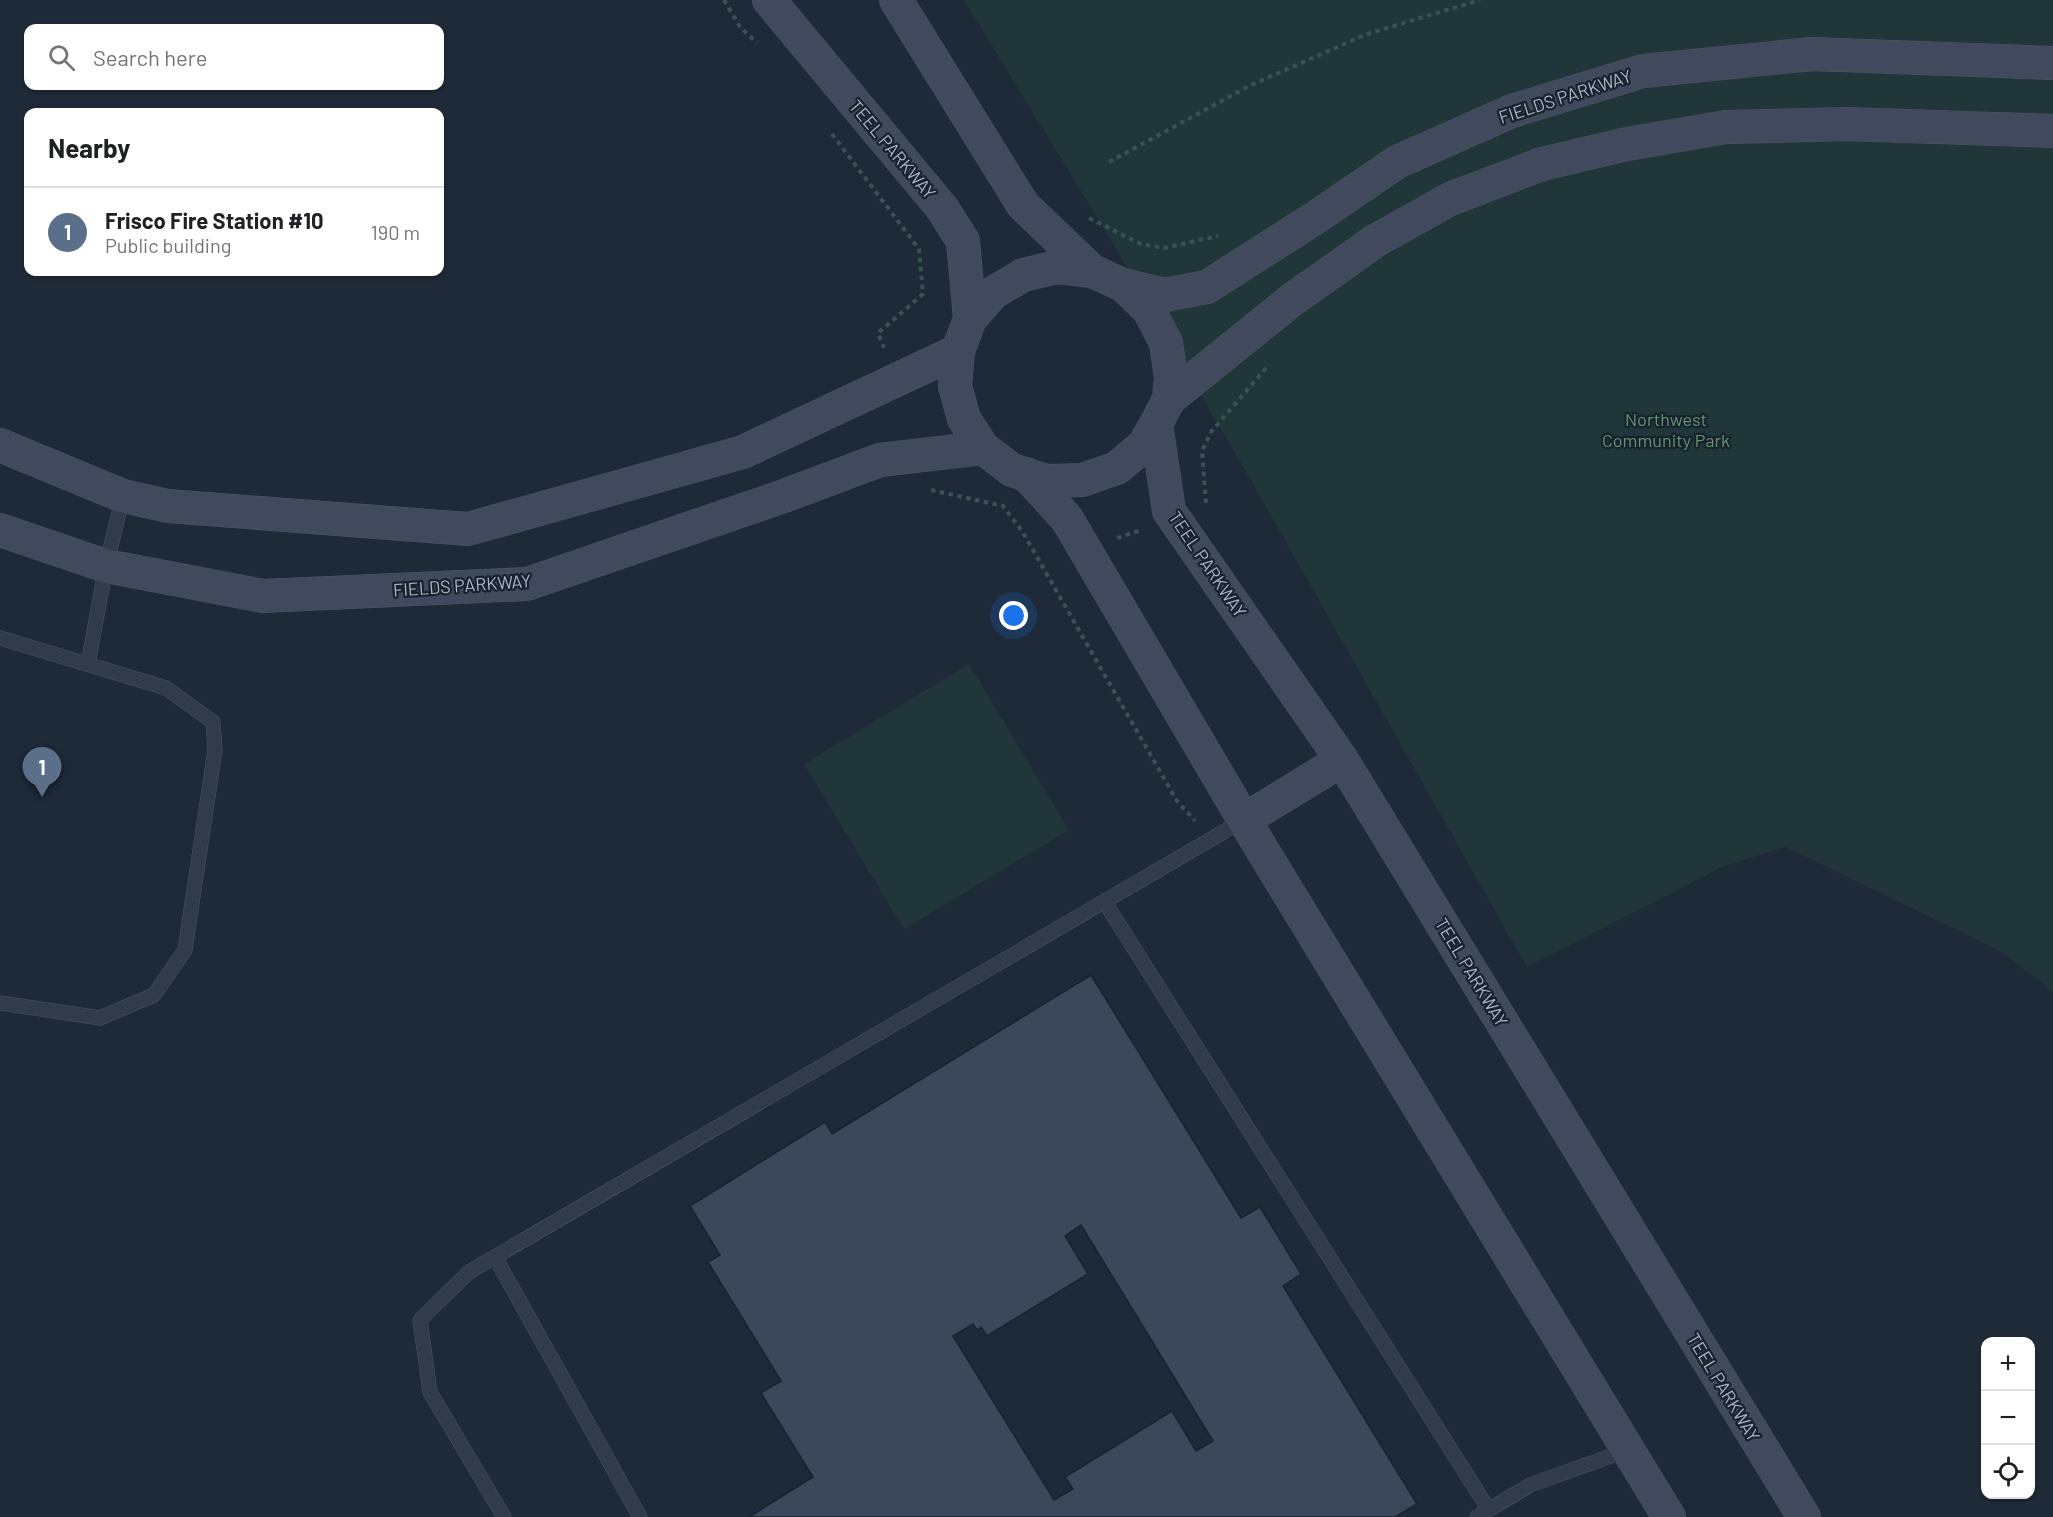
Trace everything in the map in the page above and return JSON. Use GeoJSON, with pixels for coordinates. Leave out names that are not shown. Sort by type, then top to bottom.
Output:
{"type":"FeatureCollection","features":[{"type":"Feature","properties":{"kind":"main road","name":"TEEL PARKWAY"},"geometry":{"type":"LineString","coordinates":[[769,0],[942,208],[963,241],[970,319]]}},
{"type":"Feature","properties":{"kind":"main road"},"geometry":{"type":"LineString","coordinates":[[896,0],[1023,205],[1092,271]]}},
{"type":"Feature","properties":{"kind":"main road","name":"FIELDS PARKWAY"},"geometry":{"type":"LineString","coordinates":[[1123,285],[1165,295],[1207,287],[1397,162],[1512,111],[1643,71],[1812,54],[2053,63]]}},
{"type":"Feature","properties":{"kind":"main road"},"geometry":{"type":"LineString","coordinates":[[1163,412],[1293,299],[1375,241],[1450,200],[1542,164],[1627,144],[1726,128],[1847,124],[2053,132]]}},
{"type":"Feature","properties":{"kind":"main road"},"geometry":{"type":"LineString","coordinates":[[1057,267],[1092,271],[1123,285],[1149,310],[1166,342],[1170,378],[1163,412],[1144,445],[1117,468],[1082,480],[1046,481],[1012,470],[983,448],[964,419],[955,386],[958,351],[970,319],[993,293],[1023,275],[1057,267]]}},
{"type":"Feature","properties":{"kind":"main road"},"geometry":{"type":"LineString","coordinates":[[0,445],[123,496],[168,506],[468,529],[743,452],[958,351]]}},
{"type":"Feature","properties":{"kind":"main road","name":"TEEL PARKWAY"},"geometry":{"type":"LineString","coordinates":[[1163,412],[1169,511],[1342,760],[1804,1517]]}},
{"type":"Feature","properties":{"kind":"main road","name":"FIELDS PARKWAY"},"geometry":{"type":"LineString","coordinates":[[0,530],[106,566],[263,596],[527,584],[773,500],[880,459],[983,448]]}},
{"type":"Feature","properties":{"kind":"main road"},"geometry":{"type":"LineString","coordinates":[[1026,474],[1067,519],[1244,820],[1669,1517]]}},
{"type":"Feature","properties":{"kind":"main road"},"geometry":{"type":"LineString","coordinates":[[1244,820],[1342,760]]}},
{"type":"Feature","properties":{"kind":"lane"},"geometry":{"type":"LineString","coordinates":[[88,664],[106,566],[123,496]]}},
{"type":"Feature","properties":{"kind":"lane"},"geometry":{"type":"LineString","coordinates":[[0,639],[166,688],[213,722],[215,750],[185,950],[154,995],[100,1018],[0,1004]]}},
{"type":"Feature","properties":{"kind":"lane"},"geometry":{"type":"LineString","coordinates":[[504,1517],[430,1392],[420,1320],[469,1272],[1244,820]]}},
{"type":"Feature","properties":{"kind":"lane"},"geometry":{"type":"LineString","coordinates":[[1104,902],[1483,1514],[1530,1485],[1628,1450]]}},
{"type":"Feature","properties":{"kind":"lane"},"geometry":{"type":"LineString","coordinates":[[495,1257],[640,1517]]}},
{"type":"Feature","properties":{"kind":"path"},"geometry":{"type":"LineString","coordinates":[[1109,162],[1249,86],[1356,39],[1480,0]]}},
{"type":"Feature","properties":{"kind":"green space","name":"Northwest Community Park"},"geometry":{"type":"Polygon","coordinates":[[[964,0],[2053,0],[2053,992],[2000,951],[1786,847],[1724,866],[1527,967],[1253,484],[1106,232],[964,0]]]}},
{"type":"Feature","properties":{"kind":"green space"},"geometry":{"type":"Polygon","coordinates":[[[969,664],[1069,830],[904,929],[804,764],[969,664]]]}},
{"type":"Feature","properties":{"kind":"building"},"geometry":{"type":"Polygon","coordinates":[[[1091,975],[1241,1218],[1260,1207],[1301,1274],[1283,1286],[1417,1504],[1395,1517],[749,1517],[813,1477],[761,1393],[781,1381],[708,1262],[720,1255],[690,1206],[825,1122],[832,1134],[1091,975]],[[1081,1225],[1065,1236],[1088,1274],[987,1336],[981,1327],[977,1330],[973,1324],[953,1336],[1054,1500],[1073,1489],[1065,1477],[1172,1411],[1196,1451],[1213,1441],[1081,1225]]]}},
{"type":"Feature","properties":{"kind":"place","name":"Frisco Fire Station #10"},"geometry":{"type":"Point","coordinates":[42,797]}}]}
